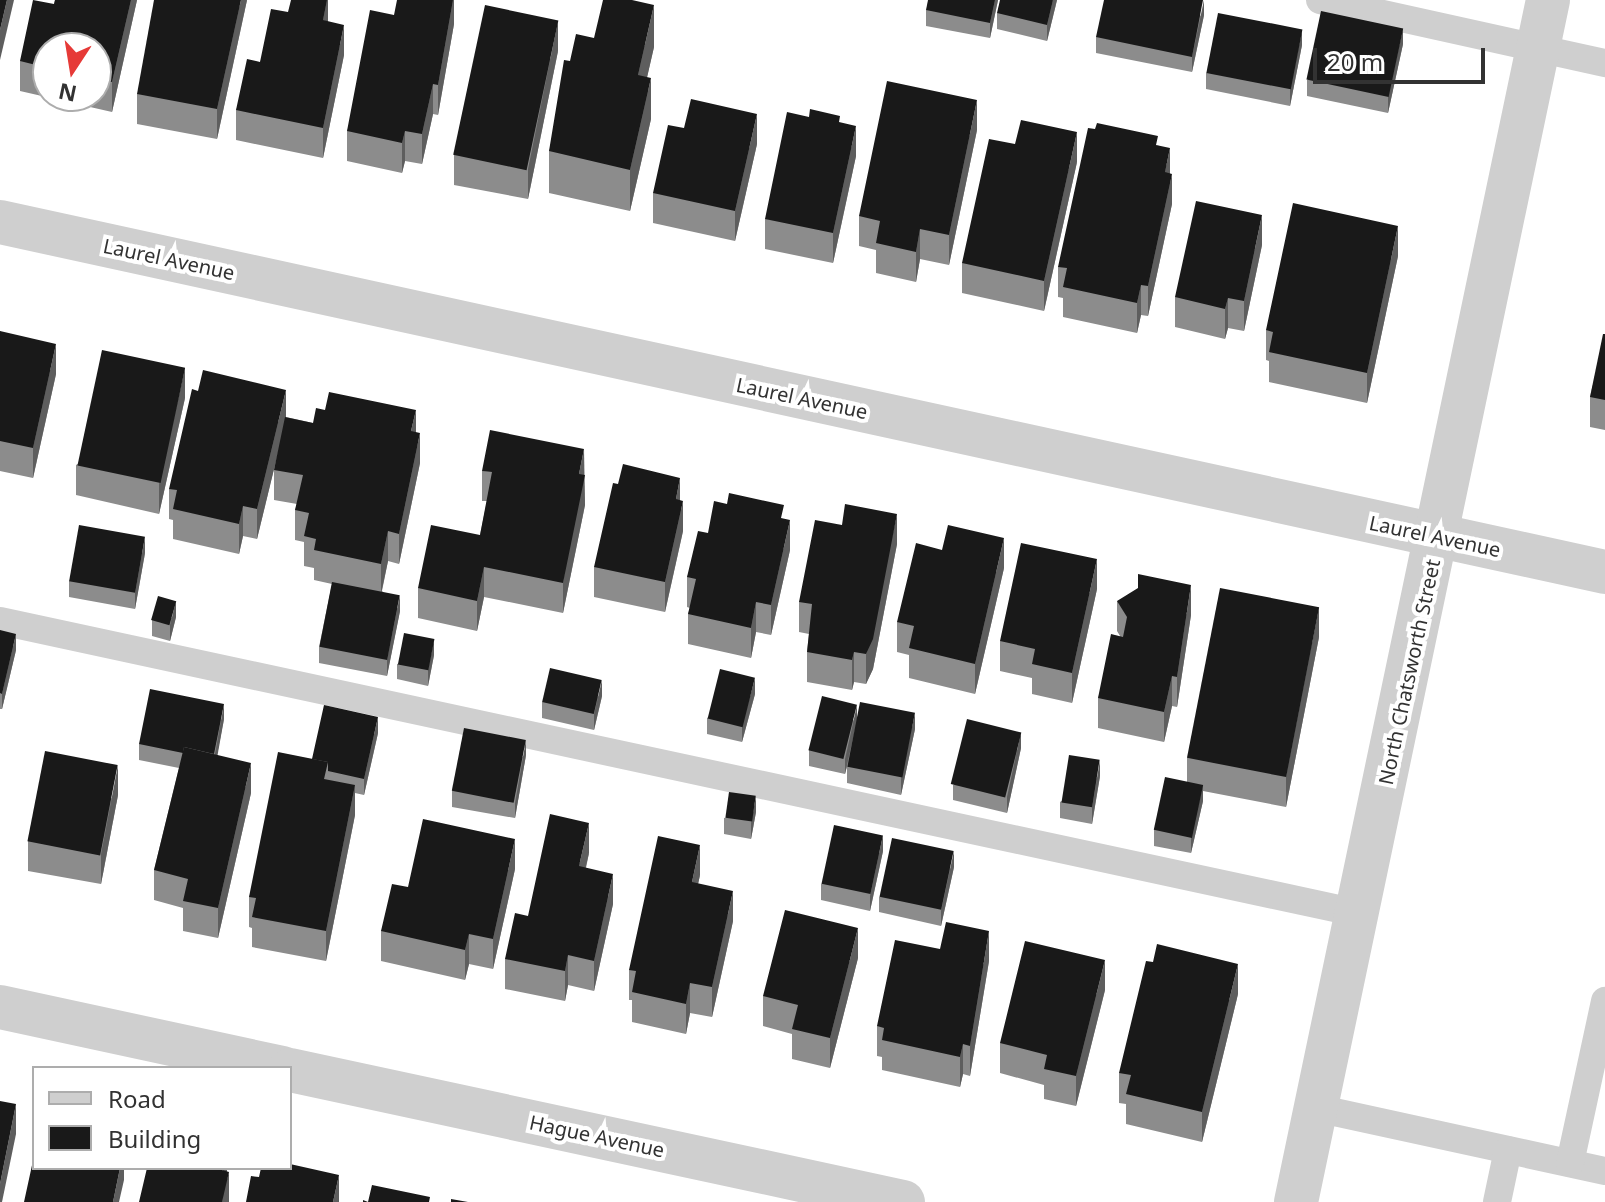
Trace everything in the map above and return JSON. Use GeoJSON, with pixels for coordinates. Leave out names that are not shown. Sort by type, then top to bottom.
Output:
{"type":"FeatureCollection","features":[{"type":"Feature","properties":{"kind":"street","name":"North Chatsworth Street"},"geometry":{"type":"LineString","coordinates":[[1296,1202],[1548,0]]}},
{"type":"Feature","properties":{"kind":"street","name":"Laurel Avenue"},"geometry":{"type":"LineString","coordinates":[[0,222],[1605,572]]}},
{"type":"Feature","properties":{"kind":"street"},"geometry":{"type":"LineString","coordinates":[[0,1007],[273,1066]]}},
{"type":"Feature","properties":{"kind":"street","name":"Hague Avenue"},"geometry":{"type":"LineString","coordinates":[[292,1070],[903,1202]]}},
{"type":"Feature","properties":{"kind":"lane"},"geometry":{"type":"LineString","coordinates":[[1320,0],[1605,63]]}},
{"type":"Feature","properties":{"kind":"lane"},"geometry":{"type":"LineString","coordinates":[[0,621],[1357,913]]}},
{"type":"Feature","properties":{"kind":"lane"},"geometry":{"type":"LineString","coordinates":[[1570,1163],[1605,1001]]}},
{"type":"Feature","properties":{"kind":"lane"},"geometry":{"type":"LineString","coordinates":[[1316,1108],[1605,1171]]}},
{"type":"Feature","properties":{"kind":"lane"},"geometry":{"type":"LineString","coordinates":[[1497,1202],[1508,1150]]}},
{"type":"Feature","properties":{"kind":"building"},"geometry":{"type":"Polygon","coordinates":[[[0,0],[7,0],[0,30],[0,0]]]}},
{"type":"Feature","properties":{"kind":"building"},"geometry":{"type":"Polygon","coordinates":[[[33,0],[54,4],[55,0],[131,0],[112,82],[112,32],[32,32],[32,64],[20,61],[33,0]]]}},
{"type":"Feature","properties":{"kind":"building"},"geometry":{"type":"Polygon","coordinates":[[[154,0],[241,0],[217,109],[137,94],[154,0]]]}},
{"type":"Feature","properties":{"kind":"building"},"geometry":{"type":"Polygon","coordinates":[[[291,0],[327,0],[323,20],[344,25],[323,128],[236,110],[247,59],[260,62],[271,9],[288,12],[291,0]]]}},
{"type":"Feature","properties":{"kind":"building"},"geometry":{"type":"Polygon","coordinates":[[[397,0],[453,0],[438,85],[433,84],[422,134],[405,131],[402,143],[347,131],[370,10],[394,15],[397,0]]]}},
{"type":"Feature","properties":{"kind":"building"},"geometry":{"type":"Polygon","coordinates":[[[603,0],[632,0],[654,5],[638,75],[651,78],[630,170],[549,151],[564,60],[570,61],[576,34],[594,38],[603,0]]]}},
{"type":"Feature","properties":{"kind":"building"},"geometry":{"type":"Polygon","coordinates":[[[928,0],[995,0],[990,23],[926,10],[928,0]]]}},
{"type":"Feature","properties":{"kind":"building"},"geometry":{"type":"Polygon","coordinates":[[[1000,0],[1053,0],[1047,25],[997,13],[1000,0]]]}},
{"type":"Feature","properties":{"kind":"building"},"geometry":{"type":"Polygon","coordinates":[[[1104,0],[1203,0],[1192,57],[1096,37],[1104,0]]]}},
{"type":"Feature","properties":{"kind":"building"},"geometry":{"type":"Polygon","coordinates":[[[485,5],[558,21],[527,170],[453,155],[485,5]]]}},
{"type":"Feature","properties":{"kind":"building"},"geometry":{"type":"Polygon","coordinates":[[[1321,11],[1403,28],[1389,97],[1306,79],[1321,11]]]}},
{"type":"Feature","properties":{"kind":"building"},"geometry":{"type":"Polygon","coordinates":[[[1218,13],[1302,29],[1291,89],[1206,73],[1218,13]]]}},
{"type":"Feature","properties":{"kind":"building"},"geometry":{"type":"Polygon","coordinates":[[[887,81],[977,100],[949,235],[920,229],[916,252],[876,243],[880,221],[859,216],[887,81]]]}},
{"type":"Feature","properties":{"kind":"building"},"geometry":{"type":"Polygon","coordinates":[[[691,99],[757,114],[735,211],[653,193],[668,125],[684,128],[691,99]]]}},
{"type":"Feature","properties":{"kind":"building"},"geometry":{"type":"Polygon","coordinates":[[[810,109],[840,116],[839,122],[856,126],[833,233],[765,219],[787,112],[809,117],[810,109]]]}},
{"type":"Feature","properties":{"kind":"building"},"geometry":{"type":"Polygon","coordinates":[[[1021,120],[1077,132],[1044,281],[962,263],[989,139],[1015,144],[1021,120]]]}},
{"type":"Feature","properties":{"kind":"building"},"geometry":{"type":"Polygon","coordinates":[[[1097,123],[1158,136],[1156,145],[1170,148],[1165,172],[1172,174],[1148,286],[1141,285],[1137,303],[1063,287],[1067,268],[1058,267],[1088,128],[1095,129],[1097,123]]]}},
{"type":"Feature","properties":{"kind":"building"},"geometry":{"type":"Polygon","coordinates":[[[1196,201],[1262,215],[1244,301],[1228,298],[1225,309],[1175,297],[1196,201]]]}},
{"type":"Feature","properties":{"kind":"building"},"geometry":{"type":"Polygon","coordinates":[[[1293,203],[1398,226],[1367,373],[1269,352],[1273,332],[1266,330],[1293,203]]]}},
{"type":"Feature","properties":{"kind":"building"},"geometry":{"type":"Polygon","coordinates":[[[0,331],[56,344],[33,448],[0,441],[0,331]]]}},
{"type":"Feature","properties":{"kind":"building"},"geometry":{"type":"Polygon","coordinates":[[[1605,334],[1605,400],[1590,397],[1605,334]]]}},
{"type":"Feature","properties":{"kind":"building"},"geometry":{"type":"Polygon","coordinates":[[[102,350],[185,368],[161,483],[77,465],[102,350]]]}},
{"type":"Feature","properties":{"kind":"building"},"geometry":{"type":"Polygon","coordinates":[[[203,370],[286,390],[257,509],[243,506],[239,524],[173,509],[177,490],[169,489],[192,389],[198,391],[203,370]]]}},
{"type":"Feature","properties":{"kind":"building"},"geometry":{"type":"Polygon","coordinates":[[[329,392],[416,410],[411,431],[420,433],[399,534],[388,531],[381,564],[314,550],[316,539],[304,536],[309,513],[295,510],[303,475],[274,470],[285,417],[313,423],[316,408],[325,410],[329,392]]]}},
{"type":"Feature","properties":{"kind":"building"},"geometry":{"type":"Polygon","coordinates":[[[490,430],[584,449],[579,474],[585,475],[563,583],[484,567],[477,601],[418,588],[431,525],[480,535],[492,472],[482,471],[490,430]]]}},
{"type":"Feature","properties":{"kind":"building"},"geometry":{"type":"Polygon","coordinates":[[[623,464],[680,478],[676,499],[683,501],[665,582],[594,567],[613,483],[618,484],[623,464]]]}},
{"type":"Feature","properties":{"kind":"building"},"geometry":{"type":"Polygon","coordinates":[[[729,493],[784,505],[781,518],[790,520],[771,605],[756,602],[751,628],[688,614],[696,579],[687,577],[698,531],[708,533],[714,501],[727,504],[729,493]]]}},
{"type":"Feature","properties":{"kind":"building"},"geometry":{"type":"Polygon","coordinates":[[[845,504],[897,514],[873,639],[866,654],[854,652],[852,660],[807,652],[812,604],[799,602],[815,520],[842,525],[845,504]]]}},
{"type":"Feature","properties":{"kind":"building"},"geometry":{"type":"Polygon","coordinates":[[[79,525],[145,537],[135,593],[69,581],[79,525]]]}},
{"type":"Feature","properties":{"kind":"building"},"geometry":{"type":"Polygon","coordinates":[[[948,525],[1004,538],[975,664],[909,648],[914,626],[897,622],[916,543],[942,550],[948,525]]]}},
{"type":"Feature","properties":{"kind":"building"},"geometry":{"type":"Polygon","coordinates":[[[1021,543],[1097,559],[1072,673],[1032,664],[1035,649],[1000,641],[1021,543]]]}},
{"type":"Feature","properties":{"kind":"building"},"geometry":{"type":"Polygon","coordinates":[[[1138,574],[1191,585],[1177,677],[1172,676],[1164,712],[1098,698],[1111,634],[1123,637],[1127,617],[1117,601],[1138,588],[1138,574]]]}},
{"type":"Feature","properties":{"kind":"building"},"geometry":{"type":"Polygon","coordinates":[[[332,582],[400,595],[387,660],[319,647],[332,582]]]}},
{"type":"Feature","properties":{"kind":"building"},"geometry":{"type":"Polygon","coordinates":[[[1220,588],[1319,607],[1286,777],[1187,758],[1220,588]]]}},
{"type":"Feature","properties":{"kind":"building"},"geometry":{"type":"Polygon","coordinates":[[[158,596],[176,601],[169,625],[151,620],[158,596]]]}},
{"type":"Feature","properties":{"kind":"building"},"geometry":{"type":"Polygon","coordinates":[[[0,630],[16,634],[2,694],[0,693],[0,630]]]}},
{"type":"Feature","properties":{"kind":"building"},"geometry":{"type":"Polygon","coordinates":[[[404,633],[434,639],[428,670],[398,664],[404,633]]]}},
{"type":"Feature","properties":{"kind":"building"},"geometry":{"type":"Polygon","coordinates":[[[550,668],[602,680],[594,714],[542,702],[550,668]]]}},
{"type":"Feature","properties":{"kind":"building"},"geometry":{"type":"Polygon","coordinates":[[[720,669],[755,678],[743,727],[708,718],[720,669]]]}},
{"type":"Feature","properties":{"kind":"building"},"geometry":{"type":"Polygon","coordinates":[[[150,689],[224,704],[214,754],[184,747],[183,753],[139,744],[150,689]]]}},
{"type":"Feature","properties":{"kind":"building"},"geometry":{"type":"Polygon","coordinates":[[[822,696],[857,705],[843,759],[808,750],[822,696]]]}},
{"type":"Feature","properties":{"kind":"building"},"geometry":{"type":"Polygon","coordinates":[[[860,702],[915,713],[902,777],[847,767],[860,702]]]}},
{"type":"Feature","properties":{"kind":"building"},"geometry":{"type":"Polygon","coordinates":[[[324,705],[378,717],[364,779],[328,771],[328,762],[312,759],[324,705]]]}},
{"type":"Feature","properties":{"kind":"building"},"geometry":{"type":"Polygon","coordinates":[[[967,719],[1021,733],[1005,798],[951,784],[967,719]]]}},
{"type":"Feature","properties":{"kind":"building"},"geometry":{"type":"Polygon","coordinates":[[[464,728],[526,740],[514,803],[452,791],[464,728]]]}},
{"type":"Feature","properties":{"kind":"building"},"geometry":{"type":"Polygon","coordinates":[[[184,747],[251,763],[218,908],[183,901],[188,879],[154,870],[184,747]]]}},
{"type":"Feature","properties":{"kind":"building"},"geometry":{"type":"Polygon","coordinates":[[[45,751],[118,765],[100,855],[27,841],[45,751]]]}},
{"type":"Feature","properties":{"kind":"building"},"geometry":{"type":"Polygon","coordinates":[[[278,752],[328,762],[324,779],[355,785],[326,931],[252,917],[256,898],[249,897],[278,752]]]}},
{"type":"Feature","properties":{"kind":"building"},"geometry":{"type":"Polygon","coordinates":[[[1069,755],[1100,760],[1092,807],[1061,802],[1069,755]]]}},
{"type":"Feature","properties":{"kind":"building"},"geometry":{"type":"Polygon","coordinates":[[[1165,777],[1203,785],[1192,838],[1154,830],[1165,777]]]}},
{"type":"Feature","properties":{"kind":"building"},"geometry":{"type":"Polygon","coordinates":[[[729,792],[756,796],[752,822],[725,818],[729,792]]]}},
{"type":"Feature","properties":{"kind":"building"},"geometry":{"type":"Polygon","coordinates":[[[550,814],[589,823],[579,866],[613,874],[594,961],[568,955],[565,971],[505,959],[515,913],[528,916],[550,814]]]}},
{"type":"Feature","properties":{"kind":"building"},"geometry":{"type":"Polygon","coordinates":[[[423,819],[515,839],[493,939],[469,934],[465,950],[381,931],[392,884],[408,887],[423,819]]]}},
{"type":"Feature","properties":{"kind":"building"},"geometry":{"type":"Polygon","coordinates":[[[834,825],[883,835],[870,894],[822,884],[834,825]]]}},
{"type":"Feature","properties":{"kind":"building"},"geometry":{"type":"Polygon","coordinates":[[[658,836],[700,845],[692,882],[733,891],[712,987],[690,983],[686,1004],[632,992],[636,971],[629,970],[658,836]]]}},
{"type":"Feature","properties":{"kind":"building"},"geometry":{"type":"Polygon","coordinates":[[[892,838],[954,851],[941,910],[880,897],[892,838]]]}},
{"type":"Feature","properties":{"kind":"building"},"geometry":{"type":"Polygon","coordinates":[[[785,910],[858,928],[830,1038],[792,1029],[798,1005],[763,996],[785,910]]]}},
{"type":"Feature","properties":{"kind":"building"},"geometry":{"type":"Polygon","coordinates":[[[946,922],[989,931],[970,1046],[963,1044],[960,1057],[882,1040],[884,1028],[877,1026],[895,940],[940,949],[946,922]]]}},
{"type":"Feature","properties":{"kind":"building"},"geometry":{"type":"Polygon","coordinates":[[[1025,941],[1105,960],[1076,1076],[1044,1069],[1047,1055],[1000,1043],[1025,941]]]}},
{"type":"Feature","properties":{"kind":"building"},"geometry":{"type":"Polygon","coordinates":[[[1157,944],[1238,964],[1202,1112],[1126,1094],[1131,1075],[1119,1073],[1146,961],[1153,962],[1157,944]]]}},
{"type":"Feature","properties":{"kind":"building"},"geometry":{"type":"Polygon","coordinates":[[[0,1101],[16,1104],[0,1184],[0,1101]]]}},
{"type":"Feature","properties":{"kind":"building"},"geometry":{"type":"Polygon","coordinates":[[[292,1164],[339,1175],[333,1202],[246,1202],[251,1176],[259,1177],[261,1170],[292,1170],[292,1164]]]}},
{"type":"Feature","properties":{"kind":"building"},"geometry":{"type":"Polygon","coordinates":[[[32,1165],[32,1170],[120,1170],[113,1202],[24,1202],[32,1165]]]}},
{"type":"Feature","properties":{"kind":"building"},"geometry":{"type":"Polygon","coordinates":[[[147,1170],[229,1172],[222,1202],[139,1202],[147,1170]]]}},
{"type":"Feature","properties":{"kind":"building"},"geometry":{"type":"Polygon","coordinates":[[[372,1185],[430,1197],[429,1202],[368,1202],[372,1185]]]}}]}
